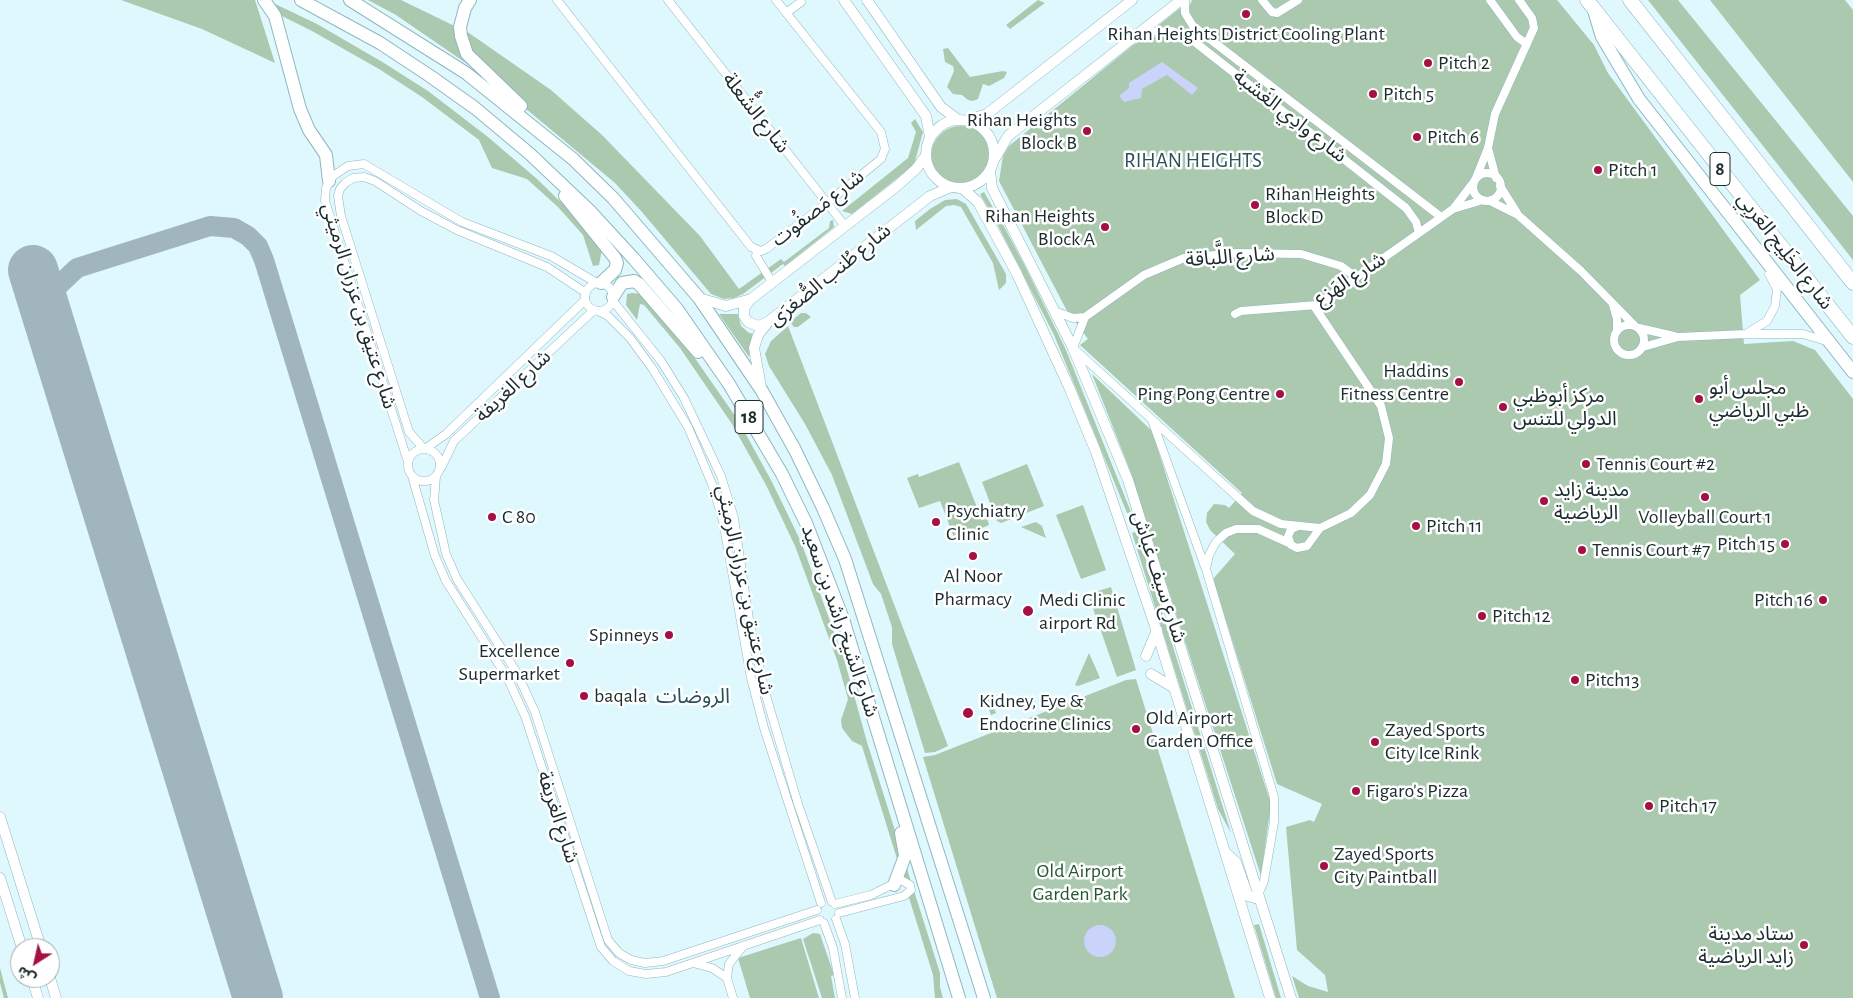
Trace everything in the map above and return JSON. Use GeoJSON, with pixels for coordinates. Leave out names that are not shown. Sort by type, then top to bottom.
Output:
{"type":"FeatureCollection","features":[{"type":"Feature","properties":{"kind":"highway","name":"شارع الخَلِيج العَربِي"},"geometry":{"type":"LineString","coordinates":[[1630,0],[1853,283]]}},
{"type":"Feature","properties":{"kind":"highway","name":"شارع الخَلِيج العَربِي"},"geometry":{"type":"LineString","coordinates":[[1590,3],[1853,337]]}},
{"type":"Feature","properties":{"kind":"main road"},"geometry":{"type":"LineString","coordinates":[[264,0],[275,16],[300,109],[310,130],[326,155],[329,181]]}},
{"type":"Feature","properties":{"kind":"main road","name":"شارع الشيخ راشد بن سعيد"},"geometry":{"type":"LineString","coordinates":[[301,0],[380,44],[430,76],[475,108],[530,154],[590,211],[671,302],[729,384],[773,458],[806,523],[843,619],[959,998]]}},
{"type":"Feature","properties":{"kind":"main road","name":"شارع الشيخ راشد بن سعيد"},"geometry":{"type":"LineString","coordinates":[[350,0],[466,73],[537,128],[573,159],[613,198],[700,298],[762,391],[824,508],[845,560],[984,998]]}},
{"type":"Feature","properties":{"kind":"main road"},"geometry":{"type":"LineString","coordinates":[[470,0],[465,8],[460,27],[463,46],[467,54],[517,102],[537,128]]}},
{"type":"Feature","properties":{"kind":"main road"},"geometry":{"type":"LineString","coordinates":[[1590,3],[1602,38],[1639,99],[1853,372]]}},
{"type":"Feature","properties":{"kind":"main road"},"geometry":{"type":"LineString","coordinates":[[530,154],[615,258],[617,263],[615,270],[599,283]]}},
{"type":"Feature","properties":{"kind":"main road"},"geometry":{"type":"LineString","coordinates":[[613,299],[622,283],[634,282],[639,284],[708,364],[729,384]]}},
{"type":"Feature","properties":{"kind":"main road"},"geometry":{"type":"LineString","coordinates":[[885,753],[888,788],[906,856],[894,885]]}},
{"type":"Feature","properties":{"kind":"street","name":"شارع مَصفُوت"},"geometry":{"type":"LineString","coordinates":[[557,0],[749,244],[757,250],[766,249],[827,203],[881,158],[884,152],[885,141],[881,132],[776,0]]}},
{"type":"Feature","properties":{"kind":"street","name":"شارع الشُّعلة"},"geometry":{"type":"LineString","coordinates":[[668,0],[845,226]]}},
{"type":"Feature","properties":{"kind":"street"},"geometry":{"type":"LineString","coordinates":[[844,0],[926,116],[930,137],[925,157],[928,168],[935,178],[951,187],[962,188],[978,183],[990,172],[994,160],[1008,136],[1181,0]]}},
{"type":"Feature","properties":{"kind":"street"},"geometry":{"type":"LineString","coordinates":[[867,0],[941,106],[961,119],[977,124],[990,136],[994,148],[994,160]]}},
{"type":"Feature","properties":{"kind":"street"},"geometry":{"type":"LineString","coordinates":[[930,137],[941,125],[961,119],[977,119],[987,114],[1132,0]]}},
{"type":"Feature","properties":{"kind":"street","name":"شارع وادِي الغَشبة"},"geometry":{"type":"LineString","coordinates":[[1186,0],[1185,13],[1193,26],[1441,217]]}},
{"type":"Feature","properties":{"kind":"street"},"geometry":{"type":"LineString","coordinates":[[1262,0],[1270,10],[1277,13],[1298,0]]}},
{"type":"Feature","properties":{"kind":"street"},"geometry":{"type":"LineString","coordinates":[[1490,0],[1517,37],[1527,44]]}},
{"type":"Feature","properties":{"kind":"street","name":"شارع الهَزع"},"geometry":{"type":"LineString","coordinates":[[1235,314],[1241,311],[1300,305],[1314,306],[1453,209],[1475,180],[1488,148],[1495,114],[1527,44],[1534,24],[1519,0]]}},
{"type":"Feature","properties":{"kind":"street"},"geometry":{"type":"LineString","coordinates":[[786,13],[801,2]]}},
{"type":"Feature","properties":{"kind":"street","name":"شارع وادِي الغَشبة"},"geometry":{"type":"LineString","coordinates":[[1141,32],[1172,32],[1191,39],[1406,208],[1413,216],[1419,233]]}},
{"type":"Feature","properties":{"kind":"street"},"geometry":{"type":"LineString","coordinates":[[1488,148],[1496,178],[1518,215],[1581,271],[1637,327],[1644,337],[1643,347]]}},
{"type":"Feature","properties":{"kind":"street","name":"شارع طُنب الصُّغرَى"},"geometry":{"type":"LineString","coordinates":[[700,298],[726,306],[751,299],[911,174],[925,157]]}},
{"type":"Feature","properties":{"kind":"street","name":"شارع عتيق بن عزران الرميثي"},"geometry":{"type":"LineString","coordinates":[[408,462],[325,201],[329,181],[348,166],[364,164],[462,222],[550,256],[599,283]]}},
{"type":"Feature","properties":{"kind":"street","name":"شارع سيف غباش"},"geometry":{"type":"LineString","coordinates":[[990,172],[992,188],[1073,348],[1128,480],[1291,998]]}},
{"type":"Feature","properties":{"kind":"street"},"geometry":{"type":"LineString","coordinates":[[1496,178],[1485,174],[1475,180],[1475,195],[1518,215]]}},
{"type":"Feature","properties":{"kind":"street","name":"شارع عتيق بن عزران الرميثي"},"geometry":{"type":"LineString","coordinates":[[424,449],[409,432],[341,216],[338,196],[340,189],[345,183],[353,178],[364,177],[375,181],[421,211],[457,230],[547,266],[586,296]]}},
{"type":"Feature","properties":{"kind":"street"},"geometry":{"type":"LineString","coordinates":[[1486,201],[1498,195],[1500,186]]}},
{"type":"Feature","properties":{"kind":"street","name":"شارع طُنب الصُّغرَى"},"geometry":{"type":"LineString","coordinates":[[762,391],[754,348],[758,335],[769,321],[930,196],[951,187]]}},
{"type":"Feature","properties":{"kind":"street","name":"شارع سيف غباش"},"geometry":{"type":"LineString","coordinates":[[962,188],[978,202],[1017,274],[1069,387],[1108,486],[1157,630],[1270,998]]}},
{"type":"Feature","properties":{"kind":"street","name":"شارع الهَزع"},"geometry":{"type":"LineString","coordinates":[[1453,209],[1486,201]]}},
{"type":"Feature","properties":{"kind":"street"},"geometry":{"type":"LineString","coordinates":[[1746,334],[1762,324],[1770,316],[1776,306],[1778,295],[1773,279],[1755,255],[1750,242]]}},
{"type":"Feature","properties":{"kind":"street"},"geometry":{"type":"LineString","coordinates":[[757,250],[755,254],[758,260],[774,281]]}},
{"type":"Feature","properties":{"kind":"street","name":"شارع اللَّباقة"},"geometry":{"type":"LineString","coordinates":[[1085,317],[1144,275],[1170,262],[1200,256],[1237,253],[1301,254],[1341,266],[1356,277]]}},
{"type":"Feature","properties":{"kind":"street"},"geometry":{"type":"LineString","coordinates":[[599,283],[611,289],[613,299],[608,308],[596,310],[586,296],[590,286],[599,283]]}},
{"type":"Feature","properties":{"kind":"street","name":"شارع الغريفة"},"geometry":{"type":"LineString","coordinates":[[424,449],[446,434],[586,296]]}},
{"type":"Feature","properties":{"kind":"street","name":"شارع عتيق بن عزران الرميثي"},"geometry":{"type":"LineString","coordinates":[[613,299],[661,361],[684,398],[721,476],[734,518],[750,626],[765,692],[798,804],[838,916]]}},
{"type":"Feature","properties":{"kind":"street"},"geometry":{"type":"LineString","coordinates":[[751,299],[744,308],[744,316],[748,322],[758,326],[769,321]]}},
{"type":"Feature","properties":{"kind":"street"},"geometry":{"type":"LineString","coordinates":[[1612,304],[1616,314],[1617,331],[1614,342],[1619,352],[1626,355],[1634,355],[1643,347],[1678,337],[1809,334],[1832,345]]}},
{"type":"Feature","properties":{"kind":"street"},"geometry":{"type":"LineString","coordinates":[[1206,569],[1209,555],[1216,542],[1226,533],[1236,529],[1258,529],[1289,542],[1297,548],[1304,548],[1320,528],[1351,512],[1370,495],[1386,464],[1389,438],[1380,406],[1314,306]]}},
{"type":"Feature","properties":{"kind":"street","name":"شارع عتيق بن عزران الرميثي"},"geometry":{"type":"LineString","coordinates":[[596,310],[608,316],[630,338],[652,368],[688,427],[712,484],[723,521],[751,678],[822,922]]}},
{"type":"Feature","properties":{"kind":"street","name":"شارع الغريفة"},"geometry":{"type":"LineString","coordinates":[[441,468],[454,442],[596,310]]}},
{"type":"Feature","properties":{"kind":"street"},"geometry":{"type":"LineString","coordinates":[[1054,311],[1073,318],[1085,317],[1073,348],[1253,511],[1274,522],[1296,527],[1320,528]]}},
{"type":"Feature","properties":{"kind":"street"},"geometry":{"type":"LineString","coordinates":[[1617,331],[1624,326],[1637,327],[1678,337]]}},
{"type":"Feature","properties":{"kind":"street"},"geometry":{"type":"LineString","coordinates":[[1152,420],[1206,569],[1274,797],[1274,822],[1264,881],[1255,898],[1248,896],[1236,862],[1224,851]]}},
{"type":"Feature","properties":{"kind":"street"},"geometry":{"type":"LineString","coordinates":[[424,449],[430,450],[438,457],[441,468],[436,477],[421,482],[412,476],[408,462],[412,454],[424,449]]}},
{"type":"Feature","properties":{"kind":"street","name":"شارع الغريفة"},"geometry":{"type":"LineString","coordinates":[[412,476],[435,556],[446,581],[508,679],[525,716],[601,947],[613,962],[629,971],[646,974],[666,972],[744,945],[822,922],[829,924],[838,916]]}},
{"type":"Feature","properties":{"kind":"street","name":"شارع الغريفة"},"geometry":{"type":"LineString","coordinates":[[436,477],[434,500],[446,554],[457,579],[517,673],[535,712],[608,940],[619,953],[631,960],[645,963],[663,961],[833,903]]}},
{"type":"Feature","properties":{"kind":"street"},"geometry":{"type":"LineString","coordinates":[[1289,542],[1289,532],[1296,527]]}},
{"type":"Feature","properties":{"kind":"street"},"geometry":{"type":"LineString","coordinates":[[1146,656],[1157,630]]}},
{"type":"Feature","properties":{"kind":"street"},"geometry":{"type":"LineString","coordinates":[[1151,674],[1174,688]]}},
{"type":"Feature","properties":{"kind":"street"},"geometry":{"type":"LineString","coordinates":[[0,817],[38,938]]}},
{"type":"Feature","properties":{"kind":"street"},"geometry":{"type":"LineString","coordinates":[[0,878],[19,938]]}},
{"type":"Feature","properties":{"kind":"street"},"geometry":{"type":"LineString","coordinates":[[833,903],[871,895],[901,880],[905,880],[910,885],[911,890],[904,896],[838,916],[855,998]]}},
{"type":"Feature","properties":{"kind":"street"},"geometry":{"type":"LineString","coordinates":[[822,922],[833,948],[842,998]]}},
{"type":"Feature","properties":{"kind":"street"},"geometry":{"type":"LineString","coordinates":[[733,998],[727,978],[730,964],[744,945]]}},
{"type":"Feature","properties":{"kind":"street"},"geometry":{"type":"LineString","coordinates":[[691,962],[708,966],[727,978]]}},
{"type":"Feature","properties":{"kind":"green space"},"geometry":{"type":"Polygon","coordinates":[[[121,0],[255,0],[275,63],[202,29],[121,0]]]}},
{"type":"Feature","properties":{"kind":"green space"},"geometry":{"type":"Polygon","coordinates":[[[368,0],[401,0],[469,33],[551,90],[602,135],[700,236],[739,289],[781,259],[784,262],[829,228],[830,221],[833,220],[834,227],[785,266],[783,264],[743,294],[734,298],[724,299],[711,294],[615,183],[495,83],[396,15],[368,0]]]}},
{"type":"Feature","properties":{"kind":"green space"},"geometry":{"type":"Polygon","coordinates":[[[1038,0],[1045,3],[1010,29],[1006,25],[1038,0]]]}},
{"type":"Feature","properties":{"kind":"green space","name":"مدينة زايد الرياضية"},"geometry":{"type":"Polygon","coordinates":[[[1192,0],[1557,0],[1594,45],[1608,73],[1760,280],[1740,295],[1744,344],[1793,341],[1815,350],[1853,399],[1853,998],[1299,998],[1292,976],[1308,986],[1328,992],[1325,975],[1297,950],[1286,827],[1310,820],[1314,822],[1322,804],[1277,784],[1213,579],[1235,554],[1210,530],[1206,522],[1207,513],[1214,504],[1225,505],[1229,508],[1242,493],[1080,345],[1088,339],[1066,309],[999,181],[1003,156],[1009,146],[1133,45],[1146,38],[1165,35],[1167,27],[1155,28],[1180,8],[1182,17],[1190,14],[1189,7],[1192,0]]]}},
{"type":"Feature","properties":{"kind":"green space"},"geometry":{"type":"Polygon","coordinates":[[[1648,0],[1678,0],[1853,216],[1853,260],[1648,0]]]}},
{"type":"Feature","properties":{"kind":"green space"},"geometry":{"type":"Polygon","coordinates":[[[1710,0],[1845,0],[1853,10],[1853,182],[1710,0]]]}},
{"type":"Feature","properties":{"kind":"green space"},"geometry":{"type":"Polygon","coordinates":[[[271,2],[317,24],[384,63],[428,91],[488,137],[537,179],[572,213],[602,249],[599,265],[593,266],[583,235],[558,207],[527,179],[492,168],[479,140],[422,97],[379,69],[280,15],[271,2]]]}},
{"type":"Feature","properties":{"kind":"green space"},"geometry":{"type":"Polygon","coordinates":[[[948,48],[970,77],[1003,71],[1007,72],[1004,78],[989,86],[983,84],[978,99],[968,100],[962,95],[953,94],[947,87],[954,71],[953,66],[945,62],[943,49],[948,48]]]}},
{"type":"Feature","properties":{"kind":"green space"},"geometry":{"type":"Polygon","coordinates":[[[915,119],[923,132],[914,165],[852,214],[842,211],[908,158],[916,132],[911,123],[915,119]]]}},
{"type":"Feature","properties":{"kind":"green space"},"geometry":{"type":"Polygon","coordinates":[[[961,126],[977,131],[982,135],[986,140],[991,156],[986,172],[982,177],[977,181],[961,186],[945,181],[940,177],[936,172],[931,156],[936,140],[940,135],[945,131],[961,126]]]}},
{"type":"Feature","properties":{"kind":"green space"},"geometry":{"type":"Polygon","coordinates":[[[984,192],[995,211],[991,213],[980,194],[984,192]]]}},
{"type":"Feature","properties":{"kind":"green space"},"geometry":{"type":"Polygon","coordinates":[[[957,199],[966,204],[1006,274],[1006,283],[999,290],[993,263],[961,207],[954,205],[946,206],[916,230],[915,221],[930,209],[945,200],[957,199]]]}},
{"type":"Feature","properties":{"kind":"green space"},"geometry":{"type":"Polygon","coordinates":[[[999,217],[1066,350],[1131,512],[1127,513],[1054,335],[995,220],[999,217]]]}},
{"type":"Feature","properties":{"kind":"green space"},"geometry":{"type":"Polygon","coordinates":[[[627,294],[642,294],[685,344],[738,420],[772,482],[801,542],[844,659],[867,742],[940,973],[940,987],[943,998],[935,998],[933,975],[862,746],[852,741],[842,728],[841,720],[848,699],[837,660],[795,546],[766,485],[732,424],[680,348],[644,305],[640,304],[637,320],[626,305],[627,294]]]}},
{"type":"Feature","properties":{"kind":"green space"},"geometry":{"type":"Polygon","coordinates":[[[801,313],[806,313],[811,317],[798,327],[794,327],[790,322],[801,313]]]}},
{"type":"Feature","properties":{"kind":"green space"},"geometry":{"type":"Polygon","coordinates":[[[719,314],[738,314],[741,326],[749,333],[754,334],[749,357],[719,314]]]}},
{"type":"Feature","properties":{"kind":"green space"},"geometry":{"type":"Polygon","coordinates":[[[788,326],[948,746],[935,752],[925,753],[892,644],[892,627],[881,594],[873,584],[832,475],[805,424],[769,366],[765,354],[771,341],[788,326]]]}},
{"type":"Feature","properties":{"kind":"green space"},"geometry":{"type":"Polygon","coordinates":[[[1092,374],[1152,431],[1271,804],[1261,876],[1129,468],[1092,374]]]}},
{"type":"Feature","properties":{"kind":"green space"},"geometry":{"type":"Polygon","coordinates":[[[959,462],[982,520],[987,518],[989,525],[955,540],[940,501],[919,508],[907,478],[918,474],[919,477],[959,462]]]}},
{"type":"Feature","properties":{"kind":"green space"},"geometry":{"type":"Polygon","coordinates":[[[1027,464],[1044,506],[1001,523],[997,521],[982,482],[1027,464]]]}},
{"type":"Feature","properties":{"kind":"green space"},"geometry":{"type":"Polygon","coordinates":[[[1083,505],[1106,570],[1081,579],[1056,515],[1083,505]]]}},
{"type":"Feature","properties":{"kind":"green space"},"geometry":{"type":"Polygon","coordinates":[[[1036,522],[1042,526],[1046,538],[1021,527],[1036,522]]]}},
{"type":"Feature","properties":{"kind":"green space"},"geometry":{"type":"Polygon","coordinates":[[[1137,531],[1231,833],[1218,809],[1132,533],[1137,531]]]}},
{"type":"Feature","properties":{"kind":"green space"},"geometry":{"type":"Polygon","coordinates":[[[1111,587],[1136,670],[1117,677],[1088,594],[1111,587]]]}},
{"type":"Feature","properties":{"kind":"green space"},"geometry":{"type":"Polygon","coordinates":[[[1089,653],[1100,678],[1078,686],[1075,685],[1089,653]]]}},
{"type":"Feature","properties":{"kind":"green space","name":"Old Airport Garden Park"},"geometry":{"type":"Polygon","coordinates":[[[1136,679],[1235,998],[997,998],[923,757],[935,755],[1126,680],[1136,679]]]}},
{"type":"Feature","properties":{"kind":"green space"},"geometry":{"type":"Polygon","coordinates":[[[989,695],[996,713],[991,715],[984,697],[989,695]]]}},
{"type":"Feature","properties":{"kind":"green space"},"geometry":{"type":"Polygon","coordinates":[[[1259,924],[1281,998],[1276,998],[1254,925],[1259,924]]]}},
{"type":"Feature","properties":{"kind":"green space"},"geometry":{"type":"Polygon","coordinates":[[[813,933],[820,934],[834,975],[831,976],[835,998],[822,998],[803,939],[813,933]]]}},
{"type":"Feature","properties":{"kind":"green space"},"geometry":{"type":"Polygon","coordinates":[[[801,938],[819,998],[750,998],[738,958],[801,938]]]}},
{"type":"Feature","properties":{"kind":"green space"},"geometry":{"type":"Polygon","coordinates":[[[0,968],[8,998],[4,998],[0,983],[0,968]]]}},
{"type":"Feature","properties":{"kind":"water"},"geometry":{"type":"Polygon","coordinates":[[[1162,62],[1198,88],[1192,95],[1167,75],[1142,89],[1141,98],[1124,102],[1119,96],[1129,88],[1129,83],[1162,62]]]}},
{"type":"Feature","properties":{"kind":"water"},"geometry":{"type":"Polygon","coordinates":[[[1100,925],[1106,926],[1111,930],[1115,935],[1115,947],[1111,952],[1106,956],[1100,957],[1094,956],[1089,952],[1085,947],[1084,941],[1085,935],[1089,930],[1094,926],[1100,925]]]}},
{"type":"Feature","properties":{"kind":"taxiway"},"geometry":{"type":"LineString","coordinates":[[50,328],[54,294],[59,285],[77,268],[210,226],[234,228],[248,236],[258,246],[264,260],[490,998]]}},
{"type":"Feature","properties":{"kind":"runway"},"geometry":{"type":"LineString","coordinates":[[33,270],[258,998]]}},
{"type":"Feature","properties":{"kind":"place","name":"Rihan Heights District Cooling Plant"},"geometry":{"type":"Point","coordinates":[1246,14]}},
{"type":"Feature","properties":{"kind":"place","name":"Pitch 2"},"geometry":{"type":"Point","coordinates":[1428,63]}},
{"type":"Feature","properties":{"kind":"place","name":"Pitch 5"},"geometry":{"type":"Point","coordinates":[1373,94]}},
{"type":"Feature","properties":{"kind":"place","name":"Rihan Heights Block B"},"geometry":{"type":"Point","coordinates":[1087,131]}},
{"type":"Feature","properties":{"kind":"place","name":"Pitch 6"},"geometry":{"type":"Point","coordinates":[1417,137]}},
{"type":"Feature","properties":{"kind":"place","name":"Pitch 1"},"geometry":{"type":"Point","coordinates":[1598,170]}},
{"type":"Feature","properties":{"kind":"place","name":"Rihan Heights Block D"},"geometry":{"type":"Point","coordinates":[1255,205]}},
{"type":"Feature","properties":{"kind":"place","name":"Rihan Heights Block A"},"geometry":{"type":"Point","coordinates":[1105,227]}},
{"type":"Feature","properties":{"kind":"place","name":"Haddins Fitness Centre"},"geometry":{"type":"Point","coordinates":[1459,382]}},
{"type":"Feature","properties":{"kind":"place","name":"Ping Pong Centre"},"geometry":{"type":"Point","coordinates":[1280,394]}},
{"type":"Feature","properties":{"kind":"place","name":"مجلس أبو ظبي الرياضي"},"geometry":{"type":"Point","coordinates":[1699,399]}},
{"type":"Feature","properties":{"kind":"place","name":"مركز أبوظبي الدولي للتنس"},"geometry":{"type":"Point","coordinates":[1503,407]}},
{"type":"Feature","properties":{"kind":"place","name":"Tennis Court #2"},"geometry":{"type":"Point","coordinates":[1586,464]}},
{"type":"Feature","properties":{"kind":"place","name":"Volleyball Court 1"},"geometry":{"type":"Point","coordinates":[1705,497]}},
{"type":"Feature","properties":{"kind":"place","name":"مدينة زايد الرياضية"},"geometry":{"type":"Point","coordinates":[1544,501]}},
{"type":"Feature","properties":{"kind":"place","name":"C 80"},"geometry":{"type":"Point","coordinates":[492,517]}},
{"type":"Feature","properties":{"kind":"place","name":"Psychiatry Clinic"},"geometry":{"type":"Point","coordinates":[936,522]}},
{"type":"Feature","properties":{"kind":"place","name":"Pitch 11"},"geometry":{"type":"Point","coordinates":[1416,526]}},
{"type":"Feature","properties":{"kind":"place","name":"Pitch 15"},"geometry":{"type":"Point","coordinates":[1785,544]}},
{"type":"Feature","properties":{"kind":"place","name":"Tennis Court #7"},"geometry":{"type":"Point","coordinates":[1582,550]}},
{"type":"Feature","properties":{"kind":"place","name":"Al Noor Pharmacy"},"geometry":{"type":"Point","coordinates":[973,556]}},
{"type":"Feature","properties":{"kind":"place","name":"Pitch 16"},"geometry":{"type":"Point","coordinates":[1823,600]}},
{"type":"Feature","properties":{"kind":"place","name":"Medi Clinic airport Rd"},"geometry":{"type":"Point","coordinates":[1028,611]}},
{"type":"Feature","properties":{"kind":"place","name":"Pitch 12"},"geometry":{"type":"Point","coordinates":[1482,616]}},
{"type":"Feature","properties":{"kind":"place","name":"Spinneys"},"geometry":{"type":"Point","coordinates":[669,635]}},
{"type":"Feature","properties":{"kind":"place","name":"Excellence Supermarket"},"geometry":{"type":"Point","coordinates":[570,663]}},
{"type":"Feature","properties":{"kind":"place","name":"Pitch13"},"geometry":{"type":"Point","coordinates":[1575,680]}},
{"type":"Feature","properties":{"kind":"place","name":"baqala"},"geometry":{"type":"Point","coordinates":[584,696]}},
{"type":"Feature","properties":{"kind":"place","name":"Kidney, Eye & Endocrine Clinics"},"geometry":{"type":"Point","coordinates":[968,713]}},
{"type":"Feature","properties":{"kind":"place","name":"Old Airport Garden Office"},"geometry":{"type":"Point","coordinates":[1136,729]}},
{"type":"Feature","properties":{"kind":"place","name":"Zayed Sports City Ice Rink"},"geometry":{"type":"Point","coordinates":[1375,742]}},
{"type":"Feature","properties":{"kind":"place","name":"Figaro's Pizza"},"geometry":{"type":"Point","coordinates":[1356,791]}},
{"type":"Feature","properties":{"kind":"place","name":"Pitch 17"},"geometry":{"type":"Point","coordinates":[1649,806]}},
{"type":"Feature","properties":{"kind":"place","name":"Zayed Sports City Paintball"},"geometry":{"type":"Point","coordinates":[1324,866]}},
{"type":"Feature","properties":{"kind":"place","name":"ستاد مدينة زايد الرياضية"},"geometry":{"type":"Point","coordinates":[1804,945]}},
{"type":"Feature","properties":{"kind":"district","name":"RIHAN HEIGHTS"},"geometry":{"type":"Point","coordinates":[1193,161]}},
{"type":"Feature","properties":{"kind":"district","name":"الروضات"},"geometry":{"type":"Point","coordinates":[693,697]}}]}
